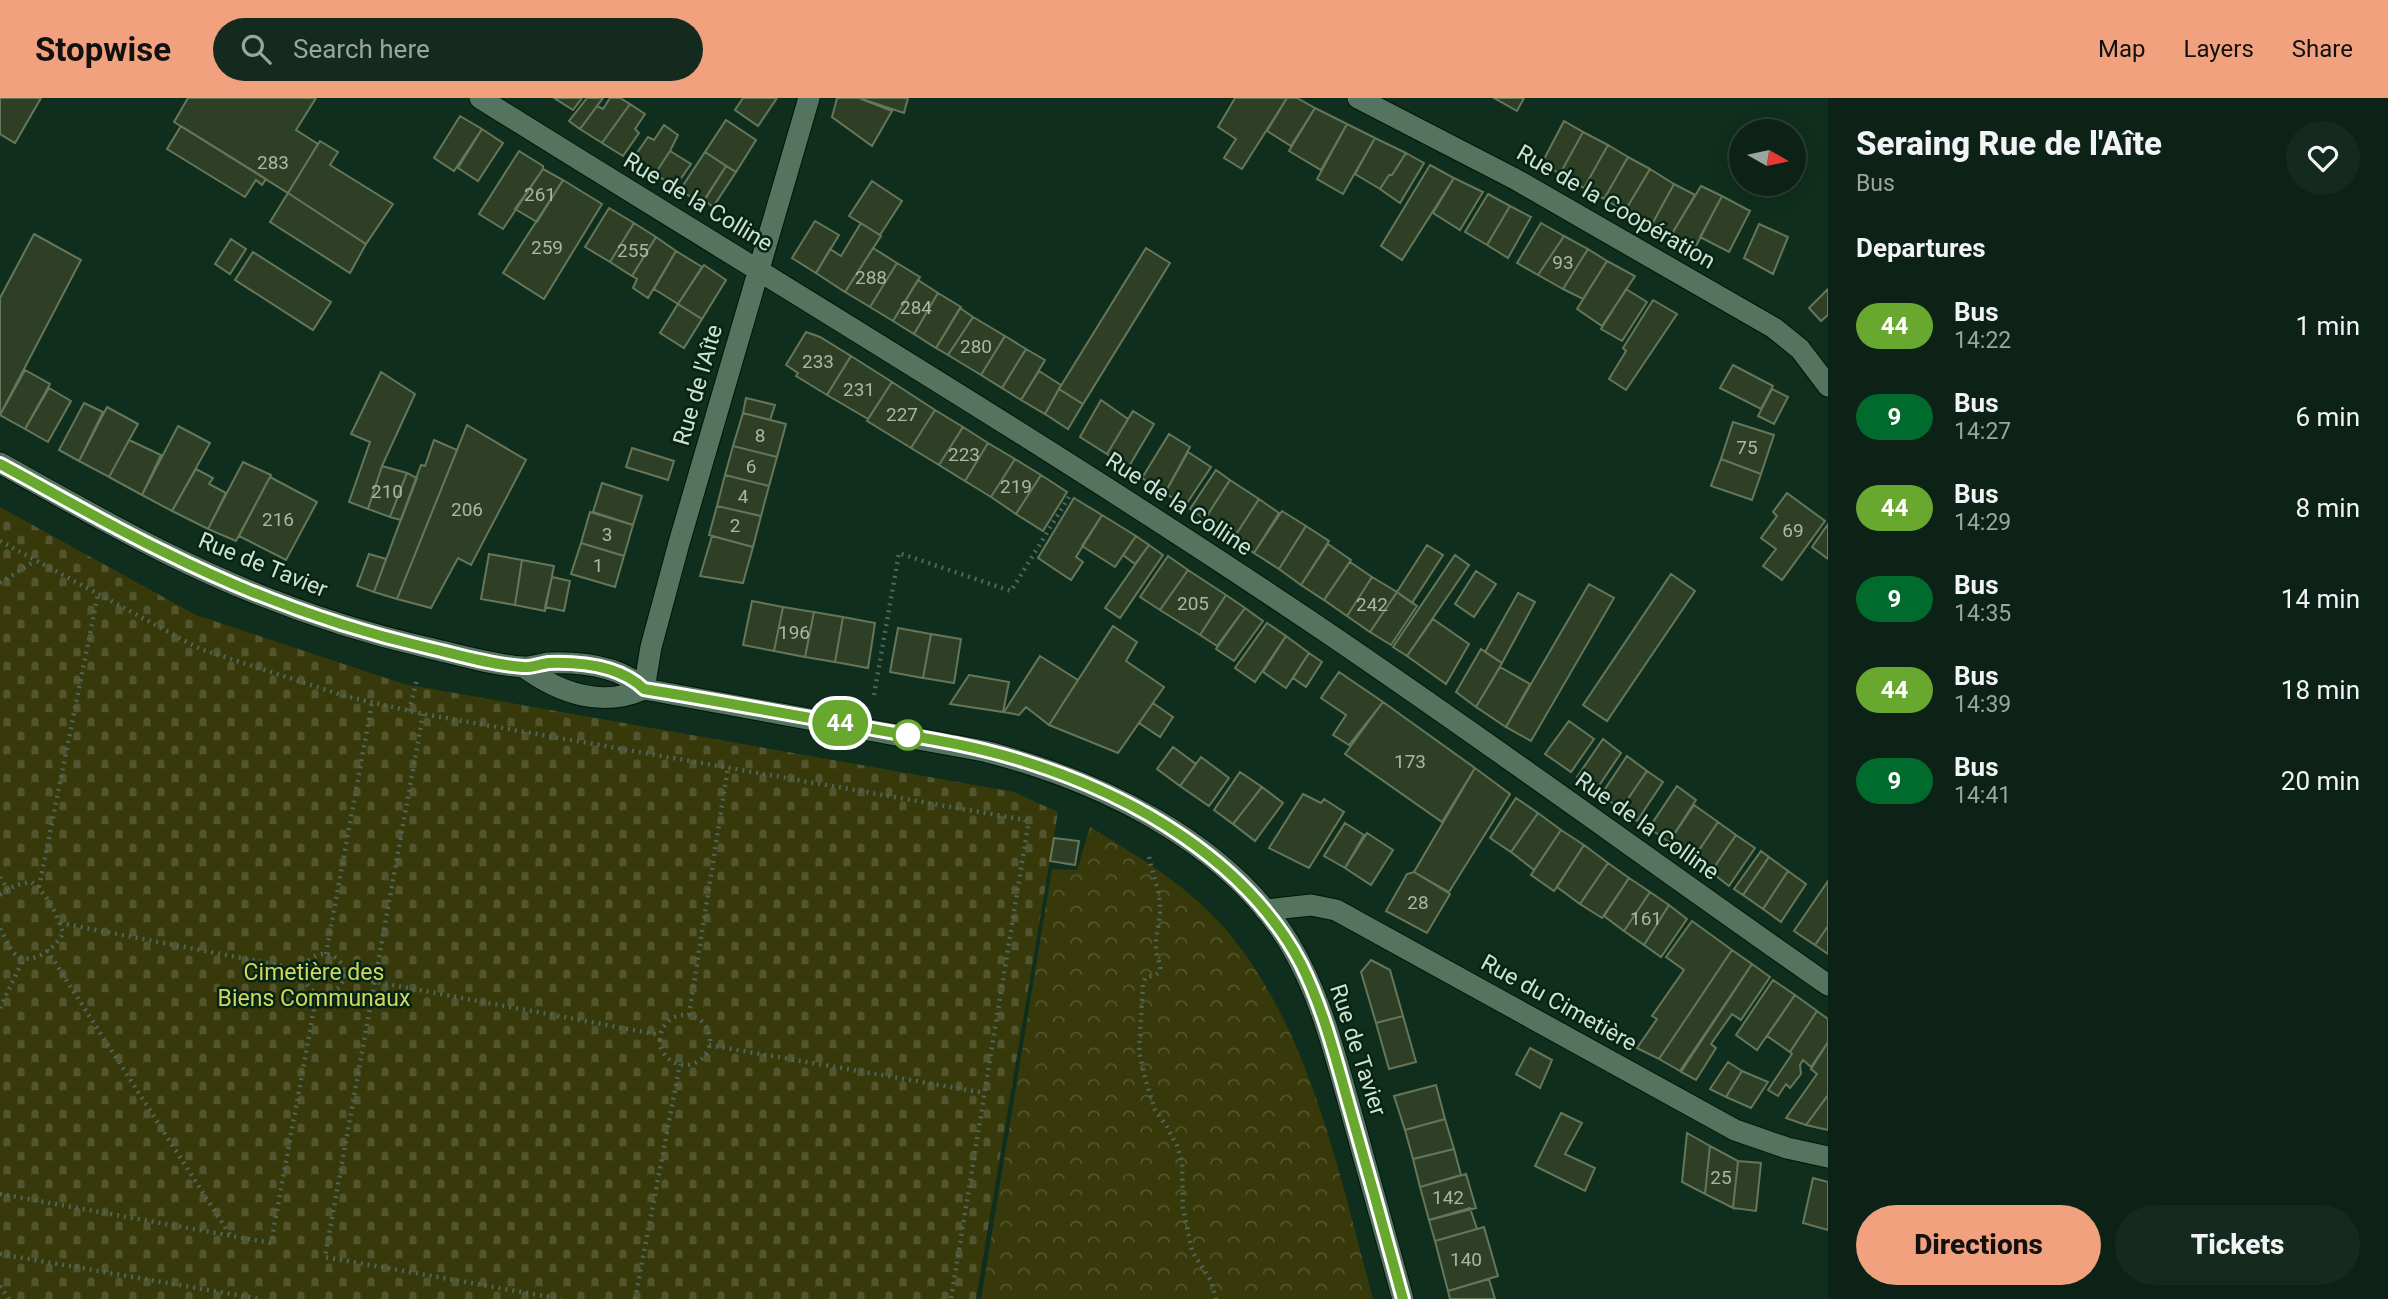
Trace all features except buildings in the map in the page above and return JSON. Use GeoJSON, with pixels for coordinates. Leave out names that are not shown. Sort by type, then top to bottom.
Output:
{"type":"FeatureCollection","features":[{"type":"Feature","properties":{"kind":"street","name":"Rue de la Colline"},"geometry":{"type":"LineString","coordinates":[[480,98],[1090,477],[1304,617],[1828,985]]}},
{"type":"Feature","properties":{"kind":"street","name":"Rue de l'Aîte"},"geometry":{"type":"LineString","coordinates":[[644,689],[651,646],[666,591],[809,98]]}},
{"type":"Feature","properties":{"kind":"street","name":"Rue de la Coopération"},"geometry":{"type":"LineString","coordinates":[[1358,98],[1515,179],[1774,328],[1800,349],[1828,387]]}},
{"type":"Feature","properties":{"kind":"street","name":"Rue de Tavier"},"geometry":{"type":"LineString","coordinates":[[0,463],[163,552],[287,606],[405,642],[525,667],[544,663],[577,664],[621,673],[644,689],[922,738],[1025,761],[1129,804],[1194,844],[1235,878],[1265,910],[1301,965],[1329,1032],[1403,1299]]}},
{"type":"Feature","properties":{"kind":"street","name":"Rue du Cimetière"},"geometry":{"type":"LineString","coordinates":[[1265,910],[1311,905],[1336,910],[1735,1130],[1787,1148],[1828,1157]]}},
{"type":"Feature","properties":{"kind":"path"},"geometry":{"type":"LineString","coordinates":[[874,695],[899,553],[1011,591],[1073,490]]}},
{"type":"Feature","properties":{"kind":"path"},"geometry":{"type":"LineString","coordinates":[[0,541],[201,649],[372,703],[1025,820],[1028,825],[951,1299]]}},
{"type":"Feature","properties":{"kind":"path"},"geometry":{"type":"LineString","coordinates":[[0,583],[36,561]]}},
{"type":"Feature","properties":{"kind":"path"},"geometry":{"type":"LineString","coordinates":[[39,887],[98,594]]}},
{"type":"Feature","properties":{"kind":"path"},"geometry":{"type":"LineString","coordinates":[[409,711],[416,679]]}},
{"type":"Feature","properties":{"kind":"path"},"geometry":{"type":"LineString","coordinates":[[326,954],[372,703]]}},
{"type":"Feature","properties":{"kind":"path"},"geometry":{"type":"LineString","coordinates":[[423,714],[325,1257],[561,1299]]}},
{"type":"Feature","properties":{"kind":"path"},"geometry":{"type":"LineString","coordinates":[[689,1015],[728,767]]}},
{"type":"Feature","properties":{"kind":"path"},"geometry":{"type":"LineString","coordinates":[[1149,857],[1160,905],[1155,949],[1161,963],[1159,971],[1154,976],[1146,977],[1143,983],[1139,1051],[1155,1110],[1167,1127],[1182,1162],[1183,1208],[1192,1251],[1211,1281],[1216,1299]]}},
{"type":"Feature","properties":{"kind":"path"},"geometry":{"type":"LineString","coordinates":[[0,877],[8,890]]}},
{"type":"Feature","properties":{"kind":"path"},"geometry":{"type":"LineString","coordinates":[[0,895],[31,881],[39,887],[63,933],[58,943],[33,958],[24,958],[15,954],[0,928]]}},
{"type":"Feature","properties":{"kind":"path"},"geometry":{"type":"LineString","coordinates":[[60,923],[304,970]]}},
{"type":"Feature","properties":{"kind":"path"},"geometry":{"type":"LineString","coordinates":[[47,950],[230,1236]]}},
{"type":"Feature","properties":{"kind":"path"},"geometry":{"type":"LineString","coordinates":[[326,954],[340,961],[344,976],[339,987],[323,994],[317,993],[305,981],[304,970],[312,957],[326,954]]}},
{"type":"Feature","properties":{"kind":"path"},"geometry":{"type":"LineString","coordinates":[[0,1008],[24,958]]}},
{"type":"Feature","properties":{"kind":"path"},"geometry":{"type":"LineString","coordinates":[[344,976],[660,1035]]}},
{"type":"Feature","properties":{"kind":"path"},"geometry":{"type":"LineString","coordinates":[[0,1194],[271,1243],[317,993]]}},
{"type":"Feature","properties":{"kind":"path"},"geometry":{"type":"LineString","coordinates":[[689,1015],[706,1026],[709,1045],[702,1059],[680,1065],[662,1050],[660,1035],[671,1019],[689,1015]]}},
{"type":"Feature","properties":{"kind":"path"},"geometry":{"type":"LineString","coordinates":[[709,1045],[985,1093]]}},
{"type":"Feature","properties":{"kind":"path"},"geometry":{"type":"LineString","coordinates":[[635,1299],[680,1065]]}},
{"type":"Feature","properties":{"kind":"path"},"geometry":{"type":"LineString","coordinates":[[0,1254],[260,1299]]}},
{"type":"Feature","properties":{"kind":"path"},"geometry":{"type":"LineString","coordinates":[[0,1286],[9,1299]]}},
{"type":"Feature","properties":{"kind":"green space","name":"Cimetière des Biens Communaux"},"geometry":{"type":"Polygon","coordinates":[[[0,507],[196,615],[404,684],[1014,792],[1058,812],[976,1299],[0,1299],[0,507]]]}},
{"type":"Feature","properties":{"kind":"green space"},"geometry":{"type":"Polygon","coordinates":[[[1090,827],[1162,873],[1196,899],[1226,930],[1255,969],[1280,1012],[1319,1106],[1373,1299],[981,1299],[1052,869],[1077,870],[1090,827]]]}},
{"type":"Feature","properties":{"kind":"bus line","name":"44"},"geometry":{"type":"LineString","coordinates":[[0,464],[199,569],[287,606],[343,624],[459,655],[525,667],[544,663],[577,664],[621,673],[644,689],[984,751],[1025,761],[1129,804],[1194,844],[1235,878],[1265,910],[1301,965],[1329,1032],[1403,1299]]}}]}
